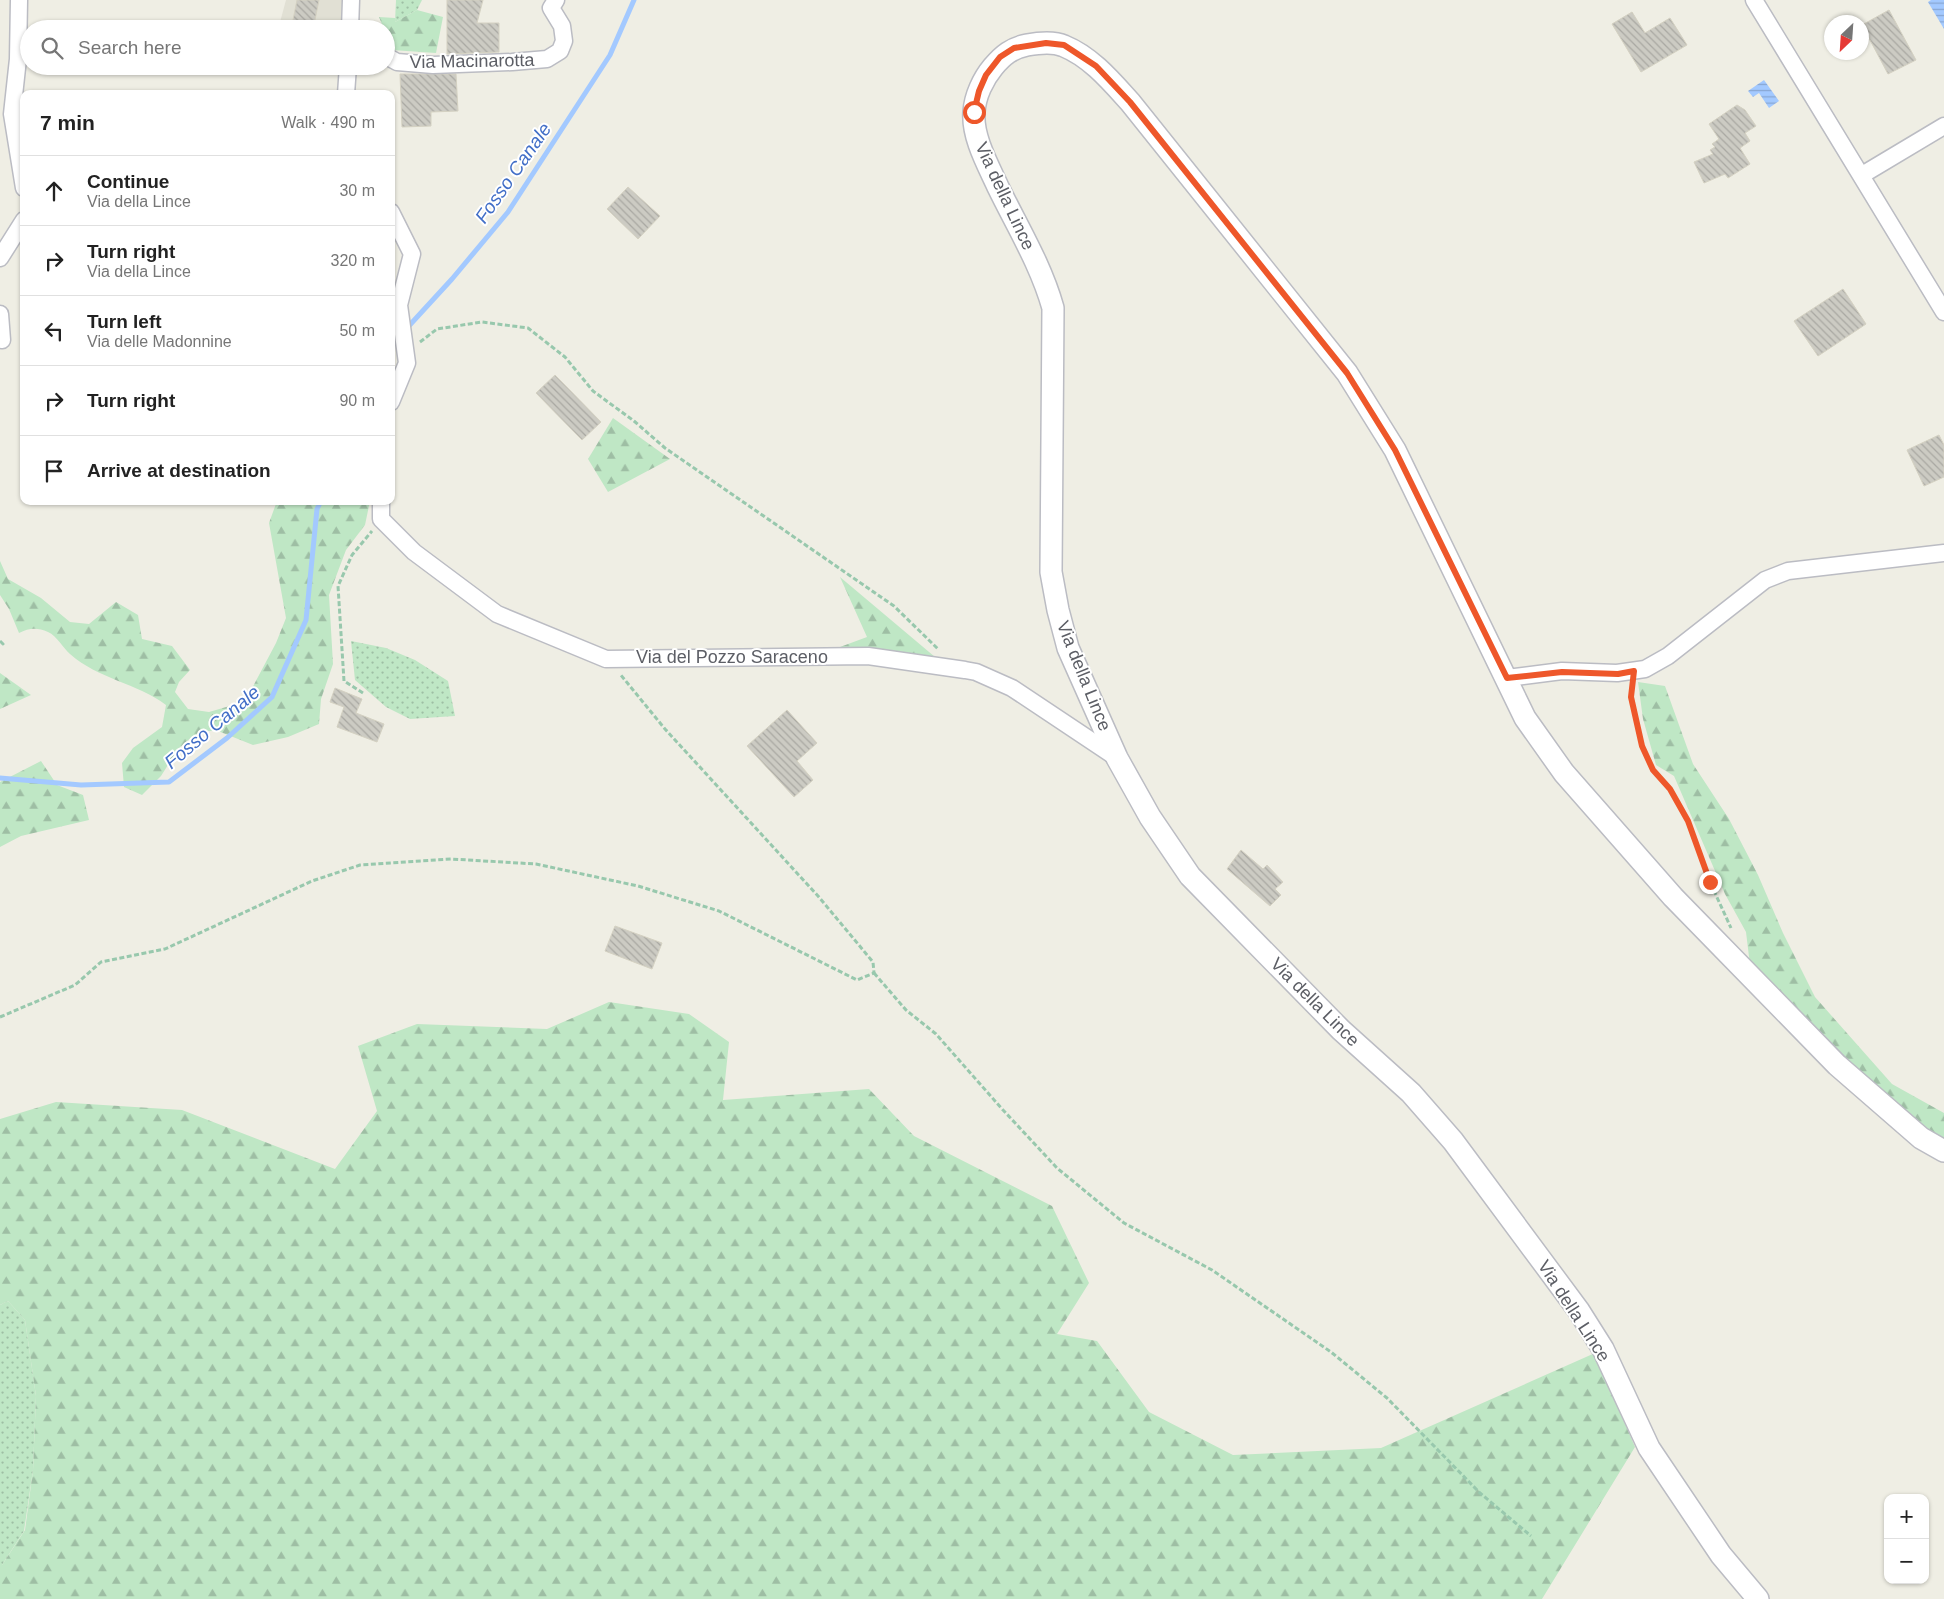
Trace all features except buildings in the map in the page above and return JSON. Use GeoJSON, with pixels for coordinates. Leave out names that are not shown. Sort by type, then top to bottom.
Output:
{"type":"FeatureCollection","features":[{"type":"Feature","properties":{"kind":"street"},"geometry":{"type":"LineString","coordinates":[[20,0],[18,59],[12,114],[20,163]]}},
{"type":"Feature","properties":{"kind":"street"},"geometry":{"type":"LineString","coordinates":[[351,20],[352,0]]}},
{"type":"Feature","properties":{"kind":"street","name":"Via Macinarotta"},"geometry":{"type":"LineString","coordinates":[[395,61],[433,65],[547,59],[560,51],[564,41],[562,26],[551,8],[556,0]]}},
{"type":"Feature","properties":{"kind":"street"},"geometry":{"type":"LineString","coordinates":[[1754,0],[1944,312]]}},
{"type":"Feature","properties":{"kind":"street","name":"Via della Lince"},"geometry":{"type":"LineString","coordinates":[[1758,1599],[1722,1555],[1649,1448],[1603,1349],[1579,1311],[1453,1141],[1411,1093],[1341,1030],[1190,876],[1150,817],[1118,758],[1068,648],[1051,572],[1053,308],[1046,285],[986,162],[977,135],[974,112],[979,91],[986,75],[1000,57],[1014,48],[1046,43],[1064,45],[1096,66],[1130,102],[1347,373],[1395,450],[1525,718],[1564,773],[1673,897],[1837,1065],[1921,1138],[1944,1151]]}},
{"type":"Feature","properties":{"kind":"street"},"geometry":{"type":"LineString","coordinates":[[346,90],[347,75]]}},
{"type":"Feature","properties":{"kind":"street"},"geometry":{"type":"LineString","coordinates":[[1862,175],[1944,126]]}},
{"type":"Feature","properties":{"kind":"street"},"geometry":{"type":"LineString","coordinates":[[395,220],[412,254],[399,305],[407,362],[395,392]]}},
{"type":"Feature","properties":{"kind":"street"},"geometry":{"type":"LineString","coordinates":[[0,258],[20,226]]}},
{"type":"Feature","properties":{"kind":"street"},"geometry":{"type":"LineString","coordinates":[[0,314],[2,340]]}},
{"type":"Feature","properties":{"kind":"street"},"geometry":{"type":"LineString","coordinates":[[381,505],[381,518]]}},
{"type":"Feature","properties":{"kind":"street","name":"Via del Pozzo Saraceno"},"geometry":{"type":"LineString","coordinates":[[381,518],[414,552],[497,614],[606,658],[868,656],[976,672],[1012,688],[1118,758]]}},
{"type":"Feature","properties":{"kind":"street"},"geometry":{"type":"LineString","coordinates":[[1507,678],[1562,672],[1618,674],[1645,668],[1668,656],[1765,580],[1788,571],[1944,552]]}},
{"type":"Feature","properties":{"kind":"path"},"geometry":{"type":"LineString","coordinates":[[406,353],[437,329],[482,322],[528,328],[565,357],[593,391],[634,421],[665,448],[894,606],[942,652]]}},
{"type":"Feature","properties":{"kind":"path"},"geometry":{"type":"LineString","coordinates":[[363,693],[344,681],[338,586],[352,556],[381,518]]}},
{"type":"Feature","properties":{"kind":"path"},"geometry":{"type":"LineString","coordinates":[[606,658],[665,730],[818,896],[873,962],[874,973],[906,1010],[936,1034],[1002,1110],[1057,1168],[1124,1223],[1212,1270],[1331,1352],[1387,1398],[1480,1493],[1531,1536]]}},
{"type":"Feature","properties":{"kind":"path"},"geometry":{"type":"LineString","coordinates":[[1634,671],[1631,697],[1642,746],[1653,770],[1670,789],[1688,821],[1710,882],[1734,936]]}},
{"type":"Feature","properties":{"kind":"path"},"geometry":{"type":"LineString","coordinates":[[0,1017],[75,985],[101,962],[165,949],[312,881],[360,865],[451,859],[536,864],[638,886],[720,911],[858,980],[874,973]]}},
{"type":"Feature","properties":{"kind":"shaded area"},"geometry":{"type":"Polygon","coordinates":[[[286,0],[345,0],[344,20],[281,20],[286,0]]]}},
{"type":"Feature","properties":{"kind":"green space"},"geometry":{"type":"Polygon","coordinates":[[[396,0],[422,0],[417,10],[395,22],[396,0]]]}},
{"type":"Feature","properties":{"kind":"green space"},"geometry":{"type":"Polygon","coordinates":[[[417,10],[443,17],[436,53],[395,50],[395,22],[417,10]]]}},
{"type":"Feature","properties":{"kind":"green space"},"geometry":{"type":"Polygon","coordinates":[[[379,17],[395,18],[395,20],[380,20],[379,17]]]}},
{"type":"Feature","properties":{"kind":"green space"},"geometry":{"type":"Polygon","coordinates":[[[613,418],[670,459],[608,492],[588,459],[613,418]]]}},
{"type":"Feature","properties":{"kind":"green space"},"geometry":{"type":"Polygon","coordinates":[[[276,505],[369,505],[365,525],[346,550],[329,595],[333,664],[321,699],[319,724],[288,737],[253,745],[218,731],[208,731],[194,735],[178,749],[161,776],[142,795],[124,787],[122,763],[133,748],[162,727],[166,705],[143,691],[105,675],[81,662],[48,632],[33,629],[19,633],[9,609],[0,595],[0,561],[8,579],[41,598],[70,622],[89,624],[116,602],[138,615],[142,639],[172,646],[190,670],[179,682],[175,692],[188,709],[209,712],[240,703],[249,694],[276,643],[286,618],[269,523],[276,505]]]}},
{"type":"Feature","properties":{"kind":"green space"},"geometry":{"type":"Polygon","coordinates":[[[840,577],[935,657],[840,647],[867,637],[840,577]]]}},
{"type":"Feature","properties":{"kind":"green space"},"geometry":{"type":"Polygon","coordinates":[[[351,641],[386,648],[415,660],[448,681],[455,716],[410,719],[386,707],[355,680],[351,641]]]}},
{"type":"Feature","properties":{"kind":"green space"},"geometry":{"type":"Polygon","coordinates":[[[0,673],[31,695],[0,709],[0,673]]]}},
{"type":"Feature","properties":{"kind":"green space"},"geometry":{"type":"Polygon","coordinates":[[[1638,682],[1665,686],[1693,764],[1729,819],[1758,875],[1783,933],[1815,997],[1892,1084],[1944,1113],[1944,1141],[1929,1134],[1867,1083],[1750,965],[1746,932],[1725,894],[1674,776],[1656,765],[1643,719],[1638,682]]]}},
{"type":"Feature","properties":{"kind":"green space"},"geometry":{"type":"Polygon","coordinates":[[[41,761],[57,785],[83,795],[89,820],[21,836],[0,847],[0,782],[41,761]]]}},
{"type":"Feature","properties":{"kind":"green space"},"geometry":{"type":"Polygon","coordinates":[[[609,1002],[689,1014],[729,1042],[723,1100],[869,1089],[914,1136],[1052,1206],[1089,1283],[1057,1334],[1097,1341],[1149,1412],[1233,1455],[1381,1448],[1595,1353],[1635,1447],[1542,1599],[0,1599],[0,1565],[2,1565],[25,1530],[33,1470],[36,1396],[25,1320],[8,1301],[0,1305],[0,1119],[56,1102],[182,1110],[335,1169],[377,1111],[358,1046],[417,1024],[547,1029],[609,1002]]]}},
{"type":"Feature","properties":{"kind":"green space"},"geometry":{"type":"Polygon","coordinates":[[[8,1301],[25,1320],[36,1396],[33,1470],[24,1531],[2,1565],[0,1565],[0,1305],[8,1301]]]}},
{"type":"Feature","properties":{"kind":"water"},"geometry":{"type":"Polygon","coordinates":[[[1931,0],[1944,0],[1944,29],[1928,2],[1931,0]]]}},
{"type":"Feature","properties":{"kind":"water"},"geometry":{"type":"Polygon","coordinates":[[[1764,80],[1779,101],[1769,108],[1759,93],[1753,97],[1748,91],[1764,80]]]}},
{"type":"Feature","properties":{"kind":"waterway","name":"Fosso Canale"},"geometry":{"type":"LineString","coordinates":[[407,328],[452,279],[508,212],[610,55],[634,0]]}},
{"type":"Feature","properties":{"kind":"waterway","name":"Fosso Canale"},"geometry":{"type":"LineString","coordinates":[[395,340],[399,336]]}},
{"type":"Feature","properties":{"kind":"waterway","name":"Fosso Canale"},"geometry":{"type":"LineString","coordinates":[[0,778],[81,785],[169,782],[227,738],[272,697],[306,620],[317,509],[319,505]]}},
{"type":"Feature","properties":{"kind":"route"},"geometry":{"type":"LineString","coordinates":[[974,112],[979,91],[986,75],[1000,57],[1014,48],[1046,43],[1064,45],[1096,66],[1130,102],[1347,373],[1395,450],[1465,596],[1507,678],[1562,672],[1618,674],[1634,671],[1631,697],[1642,746],[1653,770],[1670,789],[1688,821],[1710,882]]}}]}
